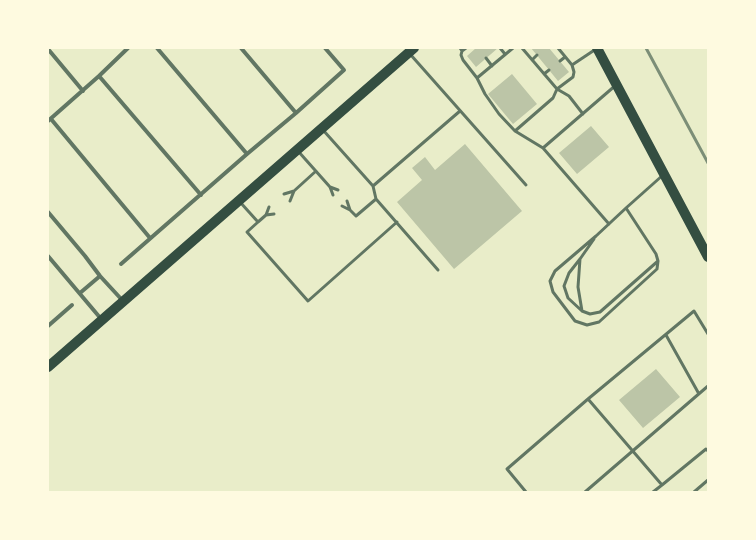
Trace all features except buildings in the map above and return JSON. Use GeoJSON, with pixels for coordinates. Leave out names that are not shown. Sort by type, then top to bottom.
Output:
{"type":"FeatureCollection","features":[{"type":"Feature","properties":{"kind":"main road"},"geometry":{"type":"LineString","coordinates":[[598,48],[708,257]]}},
{"type":"Feature","properties":{"kind":"main road"},"geometry":{"type":"LineString","coordinates":[[48,367],[412,50]]}},
{"type":"Feature","properties":{"kind":"street"},"geometry":{"type":"LineString","coordinates":[[128,48],[50,120],[150,238]]}},
{"type":"Feature","properties":{"kind":"street"},"geometry":{"type":"LineString","coordinates":[[156,48],[247,154]]}},
{"type":"Feature","properties":{"kind":"street"},"geometry":{"type":"LineString","coordinates":[[241,48],[296,113]]}},
{"type":"Feature","properties":{"kind":"street"},"geometry":{"type":"LineString","coordinates":[[121,264],[344,70],[325,48]]}},
{"type":"Feature","properties":{"kind":"street"},"geometry":{"type":"LineString","coordinates":[[48,49],[83,91]]}},
{"type":"Feature","properties":{"kind":"street"},"geometry":{"type":"LineString","coordinates":[[99,76],[201,195]]}},
{"type":"Feature","properties":{"kind":"street"},"geometry":{"type":"LineString","coordinates":[[48,212],[100,276],[123,301]]}},
{"type":"Feature","properties":{"kind":"street"},"geometry":{"type":"LineString","coordinates":[[48,256],[102,320]]}},
{"type":"Feature","properties":{"kind":"street"},"geometry":{"type":"LineString","coordinates":[[80,293],[100,276]]}},
{"type":"Feature","properties":{"kind":"street"},"geometry":{"type":"LineString","coordinates":[[48,326],[72,305]]}},
{"type":"Feature","properties":{"kind":"lane"},"geometry":{"type":"LineString","coordinates":[[500,48],[505,54]]}},
{"type":"Feature","properties":{"kind":"lane"},"geometry":{"type":"LineString","coordinates":[[478,78],[513,48]]}},
{"type":"Feature","properties":{"kind":"lane"},"geometry":{"type":"LineString","coordinates":[[522,48],[558,89],[569,96],[583,114]]}},
{"type":"Feature","properties":{"kind":"lane"},"geometry":{"type":"LineString","coordinates":[[515,131],[553,98],[558,89],[573,77],[574,72],[572,65],[558,48]]}},
{"type":"Feature","properties":{"kind":"lane"},"geometry":{"type":"LineString","coordinates":[[572,65],[598,48]]}},
{"type":"Feature","properties":{"kind":"lane"},"geometry":{"type":"LineString","coordinates":[[463,49],[463,60],[478,78],[485,94],[499,114],[515,131],[543,148],[609,224]]}},
{"type":"Feature","properties":{"kind":"lane"},"geometry":{"type":"LineString","coordinates":[[412,50],[460,111],[526,186]]}},
{"type":"Feature","properties":{"kind":"lane"},"geometry":{"type":"LineString","coordinates":[[532,60],[537,55]]}},
{"type":"Feature","properties":{"kind":"lane"},"geometry":{"type":"LineString","coordinates":[[560,61],[565,57]]}},
{"type":"Feature","properties":{"kind":"lane"},"geometry":{"type":"LineString","coordinates":[[486,58],[492,66]]}},
{"type":"Feature","properties":{"kind":"lane"},"geometry":{"type":"LineString","coordinates":[[544,74],[549,70]]}},
{"type":"Feature","properties":{"kind":"lane"},"geometry":{"type":"LineString","coordinates":[[543,148],[617,84]]}},
{"type":"Feature","properties":{"kind":"lane"},"geometry":{"type":"LineString","coordinates":[[373,186],[460,111]]}},
{"type":"Feature","properties":{"kind":"lane"},"geometry":{"type":"LineString","coordinates":[[322,128],[373,186],[376,199],[438,270]]}},
{"type":"Feature","properties":{"kind":"lane"},"geometry":{"type":"LineString","coordinates":[[297,150],[330,187],[333,195]]}},
{"type":"Feature","properties":{"kind":"lane"},"geometry":{"type":"LineString","coordinates":[[290,201],[294,192],[316,171]]}},
{"type":"Feature","properties":{"kind":"lane"},"geometry":{"type":"LineString","coordinates":[[626,208],[656,254],[658,261],[657,269],[598,322],[587,325],[575,321],[552,292],[550,281],[556,271],[596,236],[626,208],[664,174]]}},
{"type":"Feature","properties":{"kind":"lane"},"geometry":{"type":"LineString","coordinates":[[330,187],[338,190]]}},
{"type":"Feature","properties":{"kind":"lane"},"geometry":{"type":"LineString","coordinates":[[284,194],[294,192]]}},
{"type":"Feature","properties":{"kind":"lane"},"geometry":{"type":"LineString","coordinates":[[342,206],[350,210],[356,216],[376,199]]}},
{"type":"Feature","properties":{"kind":"lane"},"geometry":{"type":"LineString","coordinates":[[238,201],[258,222]]}},
{"type":"Feature","properties":{"kind":"lane"},"geometry":{"type":"LineString","coordinates":[[348,201],[350,210]]}},
{"type":"Feature","properties":{"kind":"lane"},"geometry":{"type":"LineString","coordinates":[[269,207],[266,215],[247,232],[308,300],[397,222]]}},
{"type":"Feature","properties":{"kind":"lane"},"geometry":{"type":"LineString","coordinates":[[266,215],[274,214]]}},
{"type":"Feature","properties":{"kind":"lane"},"geometry":{"type":"LineString","coordinates":[[596,236],[569,273],[564,286],[568,298],[582,311],[590,314],[600,312],[658,261]]}},
{"type":"Feature","properties":{"kind":"lane"},"geometry":{"type":"LineString","coordinates":[[580,259],[578,287],[582,311]]}},
{"type":"Feature","properties":{"kind":"lane"},"geometry":{"type":"LineString","coordinates":[[526,492],[507,469],[694,311],[708,334]]}},
{"type":"Feature","properties":{"kind":"lane"},"geometry":{"type":"LineString","coordinates":[[666,335],[699,394]]}},
{"type":"Feature","properties":{"kind":"lane"},"geometry":{"type":"LineString","coordinates":[[585,492],[708,386]]}},
{"type":"Feature","properties":{"kind":"lane"},"geometry":{"type":"LineString","coordinates":[[588,399],[662,485]]}},
{"type":"Feature","properties":{"kind":"lane"},"geometry":{"type":"LineString","coordinates":[[653,492],[707,450]]}},
{"type":"Feature","properties":{"kind":"lane"},"geometry":{"type":"LineString","coordinates":[[694,492],[708,480]]}},
{"type":"Feature","properties":{"kind":"railway"},"geometry":{"type":"LineString","coordinates":[[646,48],[708,163]]}}]}
